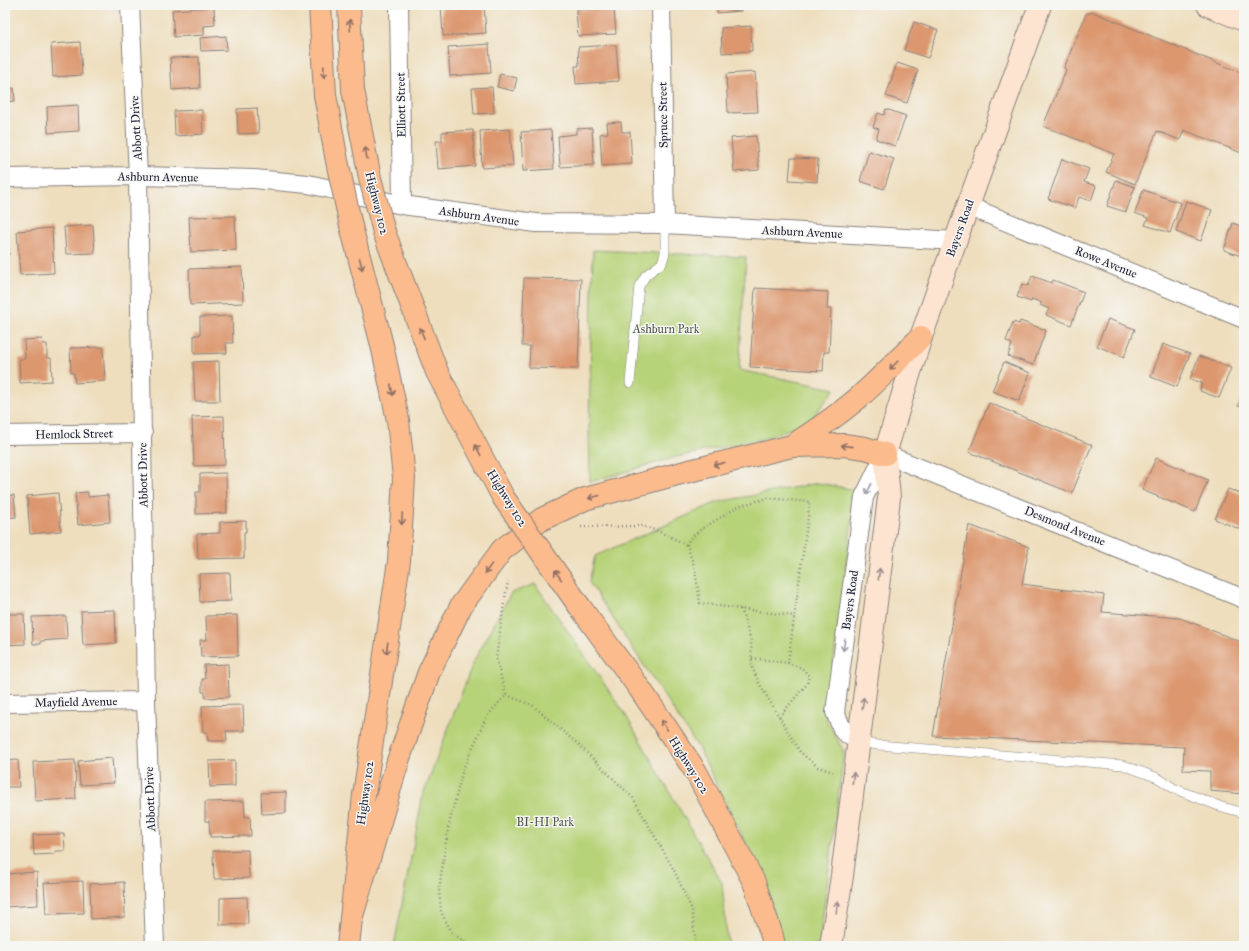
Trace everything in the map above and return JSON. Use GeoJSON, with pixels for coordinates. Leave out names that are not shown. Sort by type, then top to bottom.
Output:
{"type":"FeatureCollection","features":[{"type":"Feature","properties":{"kind":"main road","name":"Highway 102"},"geometry":{"type":"LineString","coordinates":[[320,5],[325,95],[351,226],[382,345],[398,420],[404,478],[399,561],[364,795],[351,919]]}},
{"type":"Feature","properties":{"kind":"main road","name":"Highway 102"},"geometry":{"type":"LineString","coordinates":[[349,5],[353,90],[370,178],[384,232],[437,372],[503,497],[580,607],[640,689],[696,772],[754,882],[774,946]]}},
{"type":"Feature","properties":{"kind":"main road","name":"Bayers Road"},"geometry":{"type":"LineString","coordinates":[[831,946],[842,876],[889,498],[885,454],[921,337],[1040,5]]}},
{"type":"Feature","properties":{"kind":"main road"},"geometry":{"type":"LineString","coordinates":[[1208,5],[1244,20]]}},
{"type":"Feature","properties":{"kind":"main road"},"geometry":{"type":"LineString","coordinates":[[792,446],[856,400],[921,337]]}},
{"type":"Feature","properties":{"kind":"main road"},"geometry":{"type":"LineString","coordinates":[[348,946],[351,919],[398,761],[430,672],[461,606],[502,550],[542,519],[585,499],[685,472],[792,446],[844,445],[865,448],[885,454]]}},
{"type":"Feature","properties":{"kind":"main road"},"geometry":{"type":"LineString","coordinates":[[727,830],[751,901],[759,946]]}},
{"type":"Feature","properties":{"kind":"street","name":"Abbott Drive"},"geometry":{"type":"LineString","coordinates":[[130,5],[138,176],[146,701],[155,946]]}},
{"type":"Feature","properties":{"kind":"street","name":"Elliott Street"},"geometry":{"type":"LineString","coordinates":[[399,5],[402,205]]}},
{"type":"Feature","properties":{"kind":"street","name":"Spruce Street"},"geometry":{"type":"LineString","coordinates":[[661,5],[665,224]]}},
{"type":"Feature","properties":{"kind":"street","name":"Ashburn Avenue"},"geometry":{"type":"LineString","coordinates":[[5,178],[138,176],[254,179],[308,184],[402,205],[536,223],[665,224],[956,241]]}},
{"type":"Feature","properties":{"kind":"street","name":"Rowe Avenue"},"geometry":{"type":"LineString","coordinates":[[968,206],[1244,319]]}},
{"type":"Feature","properties":{"kind":"street","name":"Hemlock Street"},"geometry":{"type":"LineString","coordinates":[[5,435],[142,433]]}},
{"type":"Feature","properties":{"kind":"street","name":"Desmond Avenue"},"geometry":{"type":"LineString","coordinates":[[885,454],[1244,599]]}},
{"type":"Feature","properties":{"kind":"street","name":"Mayfield Avenue"},"geometry":{"type":"LineString","coordinates":[[5,703],[146,701]]}},
{"type":"Feature","properties":{"kind":"lane"},"geometry":{"type":"LineString","coordinates":[[630,383],[639,286],[646,275],[662,262],[665,253],[665,224]]}},
{"type":"Feature","properties":{"kind":"lane"},"geometry":{"type":"LineString","coordinates":[[858,742],[878,745],[1123,765],[1158,778],[1175,789],[1218,806],[1244,813]]}},
{"type":"Feature","properties":{"kind":"path"},"geometry":{"type":"LineString","coordinates":[[788,663],[810,502],[768,498],[739,506],[700,530],[689,540],[687,545],[695,569],[700,602],[741,610],[794,616]]}},
{"type":"Feature","properties":{"kind":"path"},"geometry":{"type":"LineString","coordinates":[[741,610],[752,641],[752,667],[779,717],[800,752],[818,767],[834,772]]}},
{"type":"Feature","properties":{"kind":"path"},"geometry":{"type":"LineString","coordinates":[[752,658],[788,663],[802,668],[809,676],[807,684],[779,717]]}},
{"type":"Feature","properties":{"kind":"path"},"geometry":{"type":"LineString","coordinates":[[484,946],[468,944],[452,933],[441,912],[439,889],[448,829],[463,769],[487,716],[506,695],[532,705],[579,745],[633,798],[674,870],[692,910],[696,944],[642,946]]}},
{"type":"Feature","properties":{"kind":"green space","name":"Ashburn Park"},"geometry":{"type":"Polygon","coordinates":[[[593,250],[746,257],[739,370],[835,389],[809,422],[762,439],[676,457],[590,482],[589,426],[593,250]]]}},
{"type":"Feature","properties":{"kind":"green space"},"geometry":{"type":"Polygon","coordinates":[[[818,483],[856,490],[826,719],[844,752],[819,946],[781,946],[767,887],[699,749],[589,582],[595,556],[718,502],[818,483]]]}},
{"type":"Feature","properties":{"kind":"green space","name":"BI-HI Park"},"geometry":{"type":"Polygon","coordinates":[[[535,584],[625,714],[722,883],[728,946],[394,946],[423,795],[473,663],[511,593],[535,584]]]}},
{"type":"Feature","properties":{"kind":"building"},"geometry":{"type":"Polygon","coordinates":[[[441,5],[484,5],[486,33],[443,36],[441,5]]]}},
{"type":"Feature","properties":{"kind":"building"},"geometry":{"type":"Polygon","coordinates":[[[717,5],[740,5],[741,11],[717,13],[717,5]]]}},
{"type":"Feature","properties":{"kind":"building"},"geometry":{"type":"Polygon","coordinates":[[[214,7],[215,25],[204,26],[204,35],[174,37],[172,10],[214,7]]]}},
{"type":"Feature","properties":{"kind":"building"},"geometry":{"type":"Polygon","coordinates":[[[614,8],[616,34],[578,36],[576,10],[614,8]]]}},
{"type":"Feature","properties":{"kind":"building"},"geometry":{"type":"Polygon","coordinates":[[[1093,12],[1244,74],[1244,154],[1184,130],[1180,140],[1157,131],[1135,184],[1106,172],[1114,154],[1043,126],[1066,70],[1064,68],[1086,14],[1093,12]]]}},
{"type":"Feature","properties":{"kind":"building"},"geometry":{"type":"Polygon","coordinates":[[[914,22],[938,30],[928,58],[904,50],[914,22]]]}},
{"type":"Feature","properties":{"kind":"building"},"geometry":{"type":"Polygon","coordinates":[[[751,26],[752,51],[722,53],[721,28],[751,26]]]}},
{"type":"Feature","properties":{"kind":"building"},"geometry":{"type":"Polygon","coordinates":[[[226,36],[227,50],[201,51],[200,38],[226,36]]]}},
{"type":"Feature","properties":{"kind":"building"},"geometry":{"type":"Polygon","coordinates":[[[80,42],[82,75],[53,77],[51,44],[80,42]]]}},
{"type":"Feature","properties":{"kind":"building"},"geometry":{"type":"Polygon","coordinates":[[[489,44],[491,73],[450,76],[448,47],[489,44]]]}},
{"type":"Feature","properties":{"kind":"building"},"geometry":{"type":"Polygon","coordinates":[[[616,45],[619,81],[576,84],[575,66],[579,66],[578,47],[616,45]]]}},
{"type":"Feature","properties":{"kind":"building"},"geometry":{"type":"Polygon","coordinates":[[[199,57],[200,88],[172,90],[170,58],[199,57]]]}},
{"type":"Feature","properties":{"kind":"building"},"geometry":{"type":"Polygon","coordinates":[[[897,63],[918,70],[907,103],[886,96],[897,63]]]}},
{"type":"Feature","properties":{"kind":"building"},"geometry":{"type":"Polygon","coordinates":[[[755,72],[758,112],[728,113],[726,74],[755,72]]]}},
{"type":"Feature","properties":{"kind":"building"},"geometry":{"type":"Polygon","coordinates":[[[500,74],[517,78],[514,91],[497,87],[500,74]]]}},
{"type":"Feature","properties":{"kind":"building"},"geometry":{"type":"Polygon","coordinates":[[[492,87],[494,113],[474,114],[472,88],[492,87]]]}},
{"type":"Feature","properties":{"kind":"building"},"geometry":{"type":"Polygon","coordinates":[[[14,88],[15,101],[5,102],[5,89],[14,88]]]}},
{"type":"Feature","properties":{"kind":"building"},"geometry":{"type":"Polygon","coordinates":[[[78,105],[79,131],[48,133],[47,107],[78,105]]]}},
{"type":"Feature","properties":{"kind":"building"},"geometry":{"type":"Polygon","coordinates":[[[257,108],[259,133],[238,134],[237,109],[257,108]]]}},
{"type":"Feature","properties":{"kind":"building"},"geometry":{"type":"Polygon","coordinates":[[[886,109],[906,116],[895,146],[876,139],[879,129],[873,127],[878,113],[884,115],[886,109]]]}},
{"type":"Feature","properties":{"kind":"building"},"geometry":{"type":"Polygon","coordinates":[[[202,110],[203,134],[175,136],[174,111],[202,110]]]}},
{"type":"Feature","properties":{"kind":"building"},"geometry":{"type":"Polygon","coordinates":[[[621,122],[622,132],[630,132],[632,164],[602,166],[600,134],[608,133],[607,123],[621,122]]]}},
{"type":"Feature","properties":{"kind":"building"},"geometry":{"type":"Polygon","coordinates":[[[592,128],[594,165],[560,167],[558,136],[576,134],[576,129],[592,128]]]}},
{"type":"Feature","properties":{"kind":"building"},"geometry":{"type":"Polygon","coordinates":[[[510,129],[513,166],[482,168],[480,131],[510,129]]]}},
{"type":"Feature","properties":{"kind":"building"},"geometry":{"type":"Polygon","coordinates":[[[473,130],[475,166],[438,169],[436,141],[442,141],[442,132],[473,130]]]}},
{"type":"Feature","properties":{"kind":"building"},"geometry":{"type":"Polygon","coordinates":[[[551,130],[554,169],[523,171],[521,132],[551,130]]]}},
{"type":"Feature","properties":{"kind":"building"},"geometry":{"type":"Polygon","coordinates":[[[756,136],[759,170],[734,172],[731,138],[756,136]]]}},
{"type":"Feature","properties":{"kind":"building"},"geometry":{"type":"Polygon","coordinates":[[[869,151],[894,159],[884,189],[860,181],[869,151]]]}},
{"type":"Feature","properties":{"kind":"building"},"geometry":{"type":"Polygon","coordinates":[[[791,158],[818,159],[817,182],[789,180],[791,158]]]}},
{"type":"Feature","properties":{"kind":"building"},"geometry":{"type":"Polygon","coordinates":[[[1062,159],[1089,169],[1084,182],[1096,186],[1091,201],[1079,197],[1075,208],[1048,199],[1062,159]]]}},
{"type":"Feature","properties":{"kind":"building"},"geometry":{"type":"Polygon","coordinates":[[[1116,180],[1135,187],[1126,212],[1107,206],[1116,180]]]}},
{"type":"Feature","properties":{"kind":"building"},"geometry":{"type":"Polygon","coordinates":[[[1143,190],[1181,203],[1170,233],[1145,225],[1148,218],[1135,213],[1143,190]]]}},
{"type":"Feature","properties":{"kind":"building"},"geometry":{"type":"Polygon","coordinates":[[[1186,201],[1212,210],[1201,241],[1176,232],[1186,201]]]}},
{"type":"Feature","properties":{"kind":"building"},"geometry":{"type":"Polygon","coordinates":[[[235,216],[236,250],[191,252],[189,217],[235,216]]]}},
{"type":"Feature","properties":{"kind":"building"},"geometry":{"type":"Polygon","coordinates":[[[1233,223],[1244,227],[1244,257],[1224,250],[1233,223]]]}},
{"type":"Feature","properties":{"kind":"building"},"geometry":{"type":"Polygon","coordinates":[[[93,225],[95,253],[66,254],[64,227],[93,225]]]}},
{"type":"Feature","properties":{"kind":"building"},"geometry":{"type":"Polygon","coordinates":[[[52,228],[54,273],[20,275],[17,231],[52,228]]]}},
{"type":"Feature","properties":{"kind":"building"},"geometry":{"type":"Polygon","coordinates":[[[5,234],[8,234],[9,255],[7,255],[7,260],[5,260],[5,234]]]}},
{"type":"Feature","properties":{"kind":"building"},"geometry":{"type":"Polygon","coordinates":[[[242,267],[243,303],[190,305],[189,269],[242,267]]]}},
{"type":"Feature","properties":{"kind":"building"},"geometry":{"type":"Polygon","coordinates":[[[1032,276],[1052,283],[1053,280],[1084,292],[1071,325],[1046,315],[1049,309],[1040,305],[1042,303],[1032,299],[1031,302],[1017,297],[1022,284],[1028,286],[1032,276]]]}},
{"type":"Feature","properties":{"kind":"building"},"geometry":{"type":"Polygon","coordinates":[[[524,278],[581,279],[578,369],[529,368],[530,346],[522,346],[524,278]]]}},
{"type":"Feature","properties":{"kind":"building"},"geometry":{"type":"Polygon","coordinates":[[[755,288],[828,292],[827,309],[831,309],[829,352],[824,352],[823,371],[750,367],[755,288]]]}},
{"type":"Feature","properties":{"kind":"building"},"geometry":{"type":"Polygon","coordinates":[[[232,316],[233,343],[226,343],[227,353],[194,354],[194,335],[200,335],[200,317],[232,316]]]}},
{"type":"Feature","properties":{"kind":"building"},"geometry":{"type":"Polygon","coordinates":[[[1108,319],[1135,329],[1124,357],[1097,346],[1108,319]]]}},
{"type":"Feature","properties":{"kind":"building"},"geometry":{"type":"Polygon","coordinates":[[[1020,321],[1046,330],[1033,365],[1008,356],[1012,344],[1006,341],[1013,322],[1019,324],[1020,321]]]}},
{"type":"Feature","properties":{"kind":"building"},"geometry":{"type":"Polygon","coordinates":[[[42,339],[43,344],[47,344],[47,358],[51,358],[52,381],[20,383],[19,359],[25,359],[24,340],[42,339]]]}},
{"type":"Feature","properties":{"kind":"building"},"geometry":{"type":"Polygon","coordinates":[[[1163,344],[1190,354],[1177,387],[1151,377],[1163,344]]]}},
{"type":"Feature","properties":{"kind":"building"},"geometry":{"type":"Polygon","coordinates":[[[103,347],[105,381],[75,383],[74,373],[71,373],[70,348],[103,347]]]}},
{"type":"Feature","properties":{"kind":"building"},"geometry":{"type":"Polygon","coordinates":[[[1199,356],[1231,368],[1219,398],[1200,391],[1202,383],[1190,379],[1199,356]]]}},
{"type":"Feature","properties":{"kind":"building"},"geometry":{"type":"Polygon","coordinates":[[[219,361],[220,401],[195,401],[193,362],[219,361]]]}},
{"type":"Feature","properties":{"kind":"building"},"geometry":{"type":"Polygon","coordinates":[[[1004,362],[1030,373],[1019,401],[992,391],[1004,362]]]}},
{"type":"Feature","properties":{"kind":"building"},"geometry":{"type":"Polygon","coordinates":[[[1244,392],[1244,408],[1238,406],[1244,392]]]}},
{"type":"Feature","properties":{"kind":"building"},"geometry":{"type":"Polygon","coordinates":[[[989,403],[1092,445],[1072,493],[969,452],[989,403]]]}},
{"type":"Feature","properties":{"kind":"building"},"geometry":{"type":"Polygon","coordinates":[[[224,416],[225,465],[194,466],[192,417],[224,416]]]}},
{"type":"Feature","properties":{"kind":"building"},"geometry":{"type":"Polygon","coordinates":[[[1156,458],[1208,480],[1195,512],[1142,490],[1156,458]]]}},
{"type":"Feature","properties":{"kind":"building"},"geometry":{"type":"Polygon","coordinates":[[[226,473],[227,513],[196,514],[196,492],[200,492],[200,474],[226,473]]]}},
{"type":"Feature","properties":{"kind":"building"},"geometry":{"type":"Polygon","coordinates":[[[1228,489],[1244,495],[1244,531],[1215,519],[1228,489]]]}},
{"type":"Feature","properties":{"kind":"building"},"geometry":{"type":"Polygon","coordinates":[[[88,492],[88,497],[108,495],[110,522],[78,525],[75,493],[88,492]]]}},
{"type":"Feature","properties":{"kind":"building"},"geometry":{"type":"Polygon","coordinates":[[[58,493],[61,531],[30,534],[27,496],[58,493]]]}},
{"type":"Feature","properties":{"kind":"building"},"geometry":{"type":"Polygon","coordinates":[[[14,495],[16,517],[5,518],[5,496],[14,495]]]}},
{"type":"Feature","properties":{"kind":"building"},"geometry":{"type":"Polygon","coordinates":[[[246,521],[246,532],[244,532],[244,558],[198,559],[197,534],[220,533],[220,522],[246,521]]]}},
{"type":"Feature","properties":{"kind":"building"},"geometry":{"type":"Polygon","coordinates":[[[969,525],[1029,547],[1022,584],[1104,595],[1102,612],[1180,618],[1244,643],[1244,794],[1210,791],[1210,771],[1183,770],[1184,747],[933,736],[969,525]]]}},
{"type":"Feature","properties":{"kind":"building"},"geometry":{"type":"Polygon","coordinates":[[[230,573],[231,601],[200,602],[199,574],[230,573]]]}},
{"type":"Feature","properties":{"kind":"building"},"geometry":{"type":"Polygon","coordinates":[[[115,610],[116,643],[83,645],[81,611],[115,610]]]}},
{"type":"Feature","properties":{"kind":"building"},"geometry":{"type":"Polygon","coordinates":[[[5,614],[24,614],[25,644],[5,645],[5,614]]]}},
{"type":"Feature","properties":{"kind":"building"},"geometry":{"type":"Polygon","coordinates":[[[237,615],[238,656],[201,657],[200,640],[207,640],[206,616],[237,615]]]}},
{"type":"Feature","properties":{"kind":"building"},"geometry":{"type":"Polygon","coordinates":[[[66,616],[67,639],[41,641],[41,644],[33,644],[32,617],[66,616]]]}},
{"type":"Feature","properties":{"kind":"building"},"geometry":{"type":"Polygon","coordinates":[[[228,664],[229,697],[205,698],[205,692],[202,692],[202,679],[205,679],[204,665],[228,664]]]}},
{"type":"Feature","properties":{"kind":"building"},"geometry":{"type":"Polygon","coordinates":[[[243,705],[244,731],[226,731],[227,741],[208,741],[207,732],[203,732],[202,706],[243,705]]]}},
{"type":"Feature","properties":{"kind":"building"},"geometry":{"type":"Polygon","coordinates":[[[112,758],[114,783],[80,785],[78,761],[112,758]]]}},
{"type":"Feature","properties":{"kind":"building"},"geometry":{"type":"Polygon","coordinates":[[[18,760],[19,787],[5,787],[5,761],[18,760]]]}},
{"type":"Feature","properties":{"kind":"building"},"geometry":{"type":"Polygon","coordinates":[[[75,760],[76,799],[35,801],[33,762],[75,760]]]}},
{"type":"Feature","properties":{"kind":"building"},"geometry":{"type":"Polygon","coordinates":[[[235,760],[235,786],[210,787],[209,761],[235,760]]]}},
{"type":"Feature","properties":{"kind":"building"},"geometry":{"type":"Polygon","coordinates":[[[286,792],[286,813],[262,814],[261,793],[286,792]]]}},
{"type":"Feature","properties":{"kind":"building"},"geometry":{"type":"Polygon","coordinates":[[[244,801],[245,817],[250,817],[251,836],[210,837],[209,821],[205,821],[205,802],[244,801]]]}},
{"type":"Feature","properties":{"kind":"building"},"geometry":{"type":"Polygon","coordinates":[[[64,834],[65,851],[55,851],[55,854],[34,855],[33,835],[64,834]]]}},
{"type":"Feature","properties":{"kind":"building"},"geometry":{"type":"Polygon","coordinates":[[[248,850],[249,878],[214,879],[213,851],[248,850]]]}},
{"type":"Feature","properties":{"kind":"building"},"geometry":{"type":"Polygon","coordinates":[[[37,872],[38,905],[5,907],[5,874],[37,872]]]}},
{"type":"Feature","properties":{"kind":"building"},"geometry":{"type":"Polygon","coordinates":[[[83,881],[84,913],[46,914],[44,883],[83,881]]]}},
{"type":"Feature","properties":{"kind":"building"},"geometry":{"type":"Polygon","coordinates":[[[124,882],[125,917],[91,919],[90,884],[124,882]]]}},
{"type":"Feature","properties":{"kind":"building"},"geometry":{"type":"Polygon","coordinates":[[[247,897],[248,924],[220,925],[220,898],[247,897]]]}}]}
